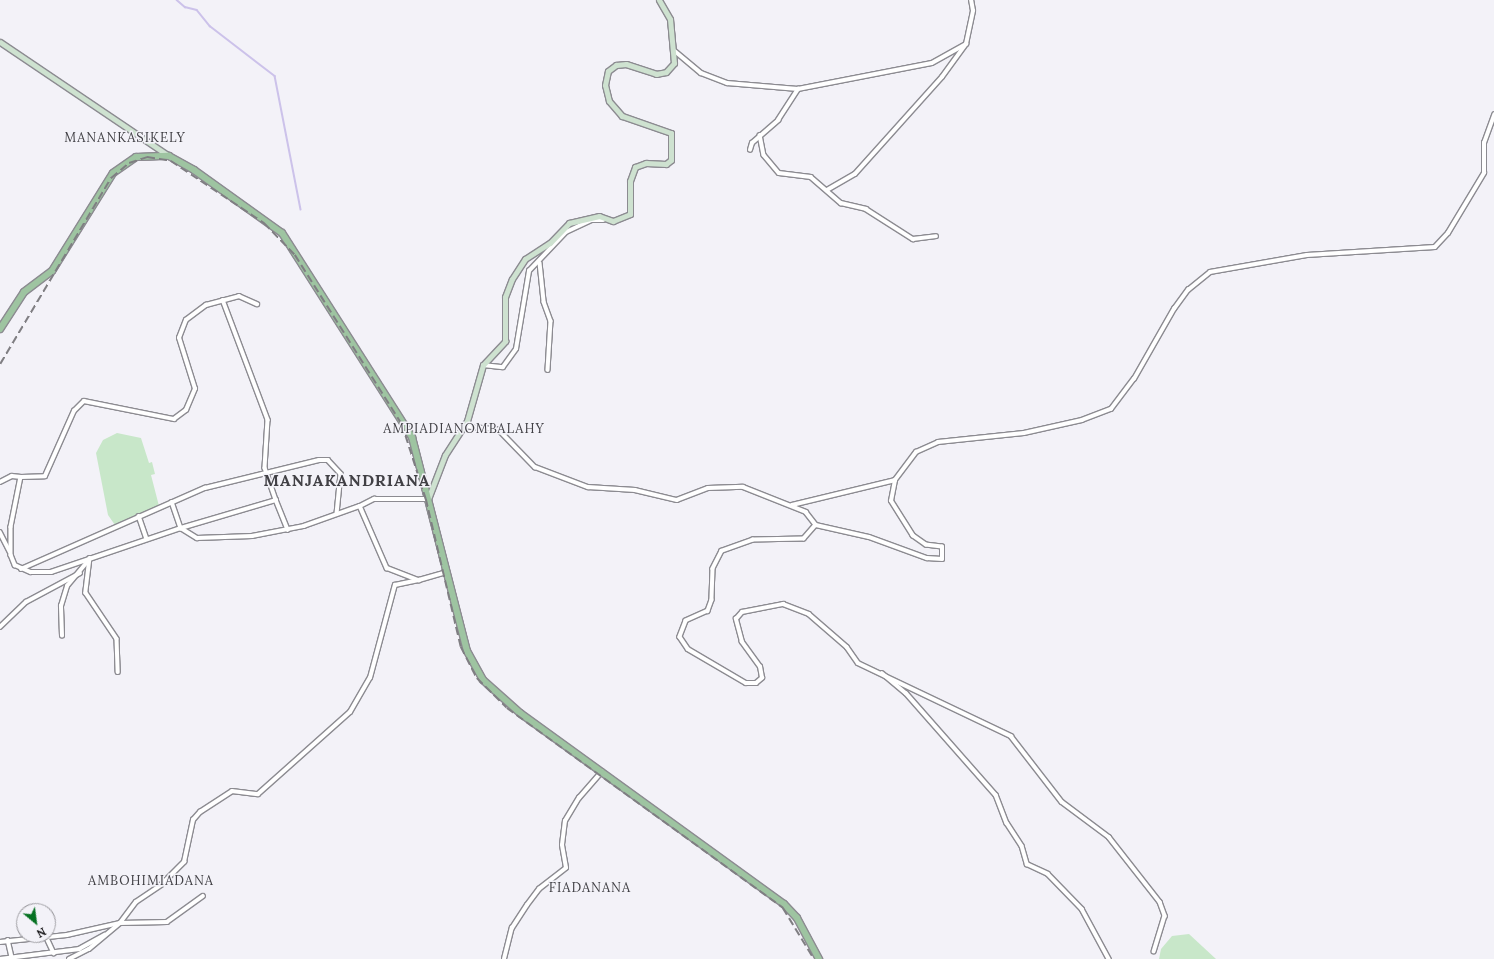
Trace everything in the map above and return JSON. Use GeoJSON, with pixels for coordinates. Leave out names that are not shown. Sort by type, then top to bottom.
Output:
{"type":"FeatureCollection","features":[{"type":"Feature","properties":{"kind":"main road"},"geometry":{"type":"LineString","coordinates":[[0,329],[24,292],[52,271],[113,173],[136,157],[169,156],[194,170],[282,233],[294,248],[412,437],[467,651],[483,680],[520,713],[784,904],[797,918],[819,959]]}},
{"type":"Feature","properties":{"kind":"street"},"geometry":{"type":"LineString","coordinates":[[483,365],[504,367],[516,349],[529,271],[566,232],[592,220],[613,221],[630,214],[630,181],[635,167],[646,162],[666,164],[671,160],[673,137],[664,128],[622,116],[609,101],[605,85],[608,71],[616,65],[626,64],[646,73],[666,72],[674,63],[675,51],[670,19],[658,0]]}},
{"type":"Feature","properties":{"kind":"street"},"geometry":{"type":"LineString","coordinates":[[827,190],[855,174],[901,126],[966,44],[973,11],[971,0]]}},
{"type":"Feature","properties":{"kind":"street"},"geometry":{"type":"LineString","coordinates":[[0,42],[169,156]]}},
{"type":"Feature","properties":{"kind":"street"},"geometry":{"type":"LineString","coordinates":[[675,51],[701,73],[727,83],[798,89],[932,63],[966,44]]}},
{"type":"Feature","properties":{"kind":"street"},"geometry":{"type":"LineString","coordinates":[[750,150],[760,135],[778,120],[798,89]]}},
{"type":"Feature","properties":{"kind":"street"},"geometry":{"type":"LineString","coordinates":[[463,426],[500,430],[535,467],[588,487],[635,490],[677,500],[708,488],[743,487],[792,505],[806,512],[816,525],[869,536],[927,558],[942,559],[942,548],[918,540],[895,511],[891,500],[895,480],[912,457],[927,445],[960,438],[1031,432],[1082,420],[1111,409],[1134,379],[1174,309],[1188,290],[1210,272],[1307,255],[1435,247],[1448,233],[1484,173],[1484,143],[1494,115]]}},
{"type":"Feature","properties":{"kind":"street"},"geometry":{"type":"LineString","coordinates":[[760,135],[760,148],[770,166],[779,173],[811,177],[841,203],[866,209],[913,239],[936,236]]}},
{"type":"Feature","properties":{"kind":"street"},"geometry":{"type":"LineString","coordinates":[[172,502],[181,528],[197,538],[224,539],[288,530],[360,506],[374,499],[428,499],[445,455],[463,426],[483,365],[505,341],[505,297],[526,259],[550,243],[569,223],[584,217],[599,216],[603,220]]}},
{"type":"Feature","properties":{"kind":"street"},"geometry":{"type":"LineString","coordinates":[[543,256],[538,267],[551,321],[548,370]]}},
{"type":"Feature","properties":{"kind":"street"},"geometry":{"type":"LineString","coordinates":[[0,482],[12,476],[45,476],[74,411],[84,401],[164,420],[174,419],[186,410],[195,389],[179,338],[181,327],[198,309],[223,300],[239,296],[257,304]]}},
{"type":"Feature","properties":{"kind":"street"},"geometry":{"type":"LineString","coordinates":[[223,300],[268,420],[266,473],[288,530]]}},
{"type":"Feature","properties":{"kind":"street"},"geometry":{"type":"LineString","coordinates":[[21,569],[205,488],[328,460],[341,474],[337,514]]}},
{"type":"Feature","properties":{"kind":"street"},"geometry":{"type":"LineString","coordinates":[[11,555],[11,527],[21,477]]}},
{"type":"Feature","properties":{"kind":"street"},"geometry":{"type":"LineString","coordinates":[[792,505],[895,480]]}},
{"type":"Feature","properties":{"kind":"street"},"geometry":{"type":"LineString","coordinates":[[0,532],[11,555],[21,569],[41,573],[181,528],[276,500]]}},
{"type":"Feature","properties":{"kind":"street"},"geometry":{"type":"LineString","coordinates":[[360,506],[387,568],[419,580]]}},
{"type":"Feature","properties":{"kind":"street"},"geometry":{"type":"LineString","coordinates":[[139,516],[147,539]]}},
{"type":"Feature","properties":{"kind":"street"},"geometry":{"type":"LineString","coordinates":[[816,525],[804,539],[796,542],[753,540],[722,551],[713,569],[712,600],[708,611],[686,621],[680,637],[688,649],[746,683],[756,683],[762,678],[760,666],[742,642],[736,620],[742,612],[783,604],[809,614],[847,647],[858,663],[880,671],[1011,736],[1062,802],[1109,837],[1160,902],[1164,916],[1154,951]]}},
{"type":"Feature","properties":{"kind":"street"},"geometry":{"type":"LineString","coordinates":[[62,636],[63,596],[67,586],[80,573],[90,558]]}},
{"type":"Feature","properties":{"kind":"street"},"geometry":{"type":"LineString","coordinates":[[90,558],[86,593],[117,639],[118,672]]}},
{"type":"Feature","properties":{"kind":"street"},"geometry":{"type":"LineString","coordinates":[[0,959],[79,949],[105,934],[120,923],[136,902],[161,885],[184,862],[193,820],[200,812],[232,791],[258,794],[350,712],[370,678],[395,585],[447,572]]}},
{"type":"Feature","properties":{"kind":"street"},"geometry":{"type":"LineString","coordinates":[[0,627],[26,602],[80,573]]}},
{"type":"Feature","properties":{"kind":"street"},"geometry":{"type":"LineString","coordinates":[[880,671],[906,693],[996,795],[1007,823],[1022,846],[1027,864],[1048,874],[1082,909],[1109,959]]}},
{"type":"Feature","properties":{"kind":"street"},"geometry":{"type":"LineString","coordinates":[[504,959],[512,928],[527,905],[539,889],[566,868],[562,845],[565,821],[578,798],[602,772]]}},
{"type":"Feature","properties":{"kind":"street"},"geometry":{"type":"LineString","coordinates":[[56,934],[120,923],[167,922],[202,896]]}},
{"type":"Feature","properties":{"kind":"street"},"geometry":{"type":"LineString","coordinates":[[69,959],[89,949],[105,934]]}},
{"type":"Feature","properties":{"kind":"street"},"geometry":{"type":"LineString","coordinates":[[0,942],[16,939]]}},
{"type":"Feature","properties":{"kind":"street"},"geometry":{"type":"LineString","coordinates":[[8,940],[12,958]]}},
{"type":"Feature","properties":{"kind":"street"},"geometry":{"type":"LineString","coordinates":[[49,943],[54,953]]}},
{"type":"Feature","properties":{"kind":"green space"},"geometry":{"type":"Polygon","coordinates":[[[117,433],[141,438],[149,463],[152,462],[155,474],[151,475],[159,506],[115,525],[108,515],[96,453],[103,440],[117,433]]]}},
{"type":"Feature","properties":{"kind":"green space"},"geometry":{"type":"Polygon","coordinates":[[[1189,934],[1216,959],[1159,959],[1161,949],[1172,936],[1189,934]]]}},
{"type":"Feature","properties":{"kind":"waterway"},"geometry":{"type":"LineString","coordinates":[[177,0],[185,7],[197,10],[210,26],[275,76],[301,210]]}},
{"type":"Feature","properties":{"kind":"railway"},"geometry":{"type":"LineString","coordinates":[[0,364],[111,178],[129,163],[147,157],[171,161],[264,223],[295,255],[402,424],[426,499],[461,647],[477,678],[507,708],[783,908],[814,959]]}},
{"type":"Feature","properties":{"kind":"district","name":"MANANKASIKELY"},"geometry":{"type":"Point","coordinates":[125,138]}},
{"type":"Feature","properties":{"kind":"district","name":"AMPIADIANOMBALAHY"},"geometry":{"type":"Point","coordinates":[464,429]}},
{"type":"Feature","properties":{"kind":"district","name":"MANJAKANDRIANA"},"geometry":{"type":"Point","coordinates":[347,480]}},
{"type":"Feature","properties":{"kind":"district","name":"AMBOHIMIADANA"},"geometry":{"type":"Point","coordinates":[151,881]}},
{"type":"Feature","properties":{"kind":"district","name":"FIADANANA"},"geometry":{"type":"Point","coordinates":[590,888]}}]}
